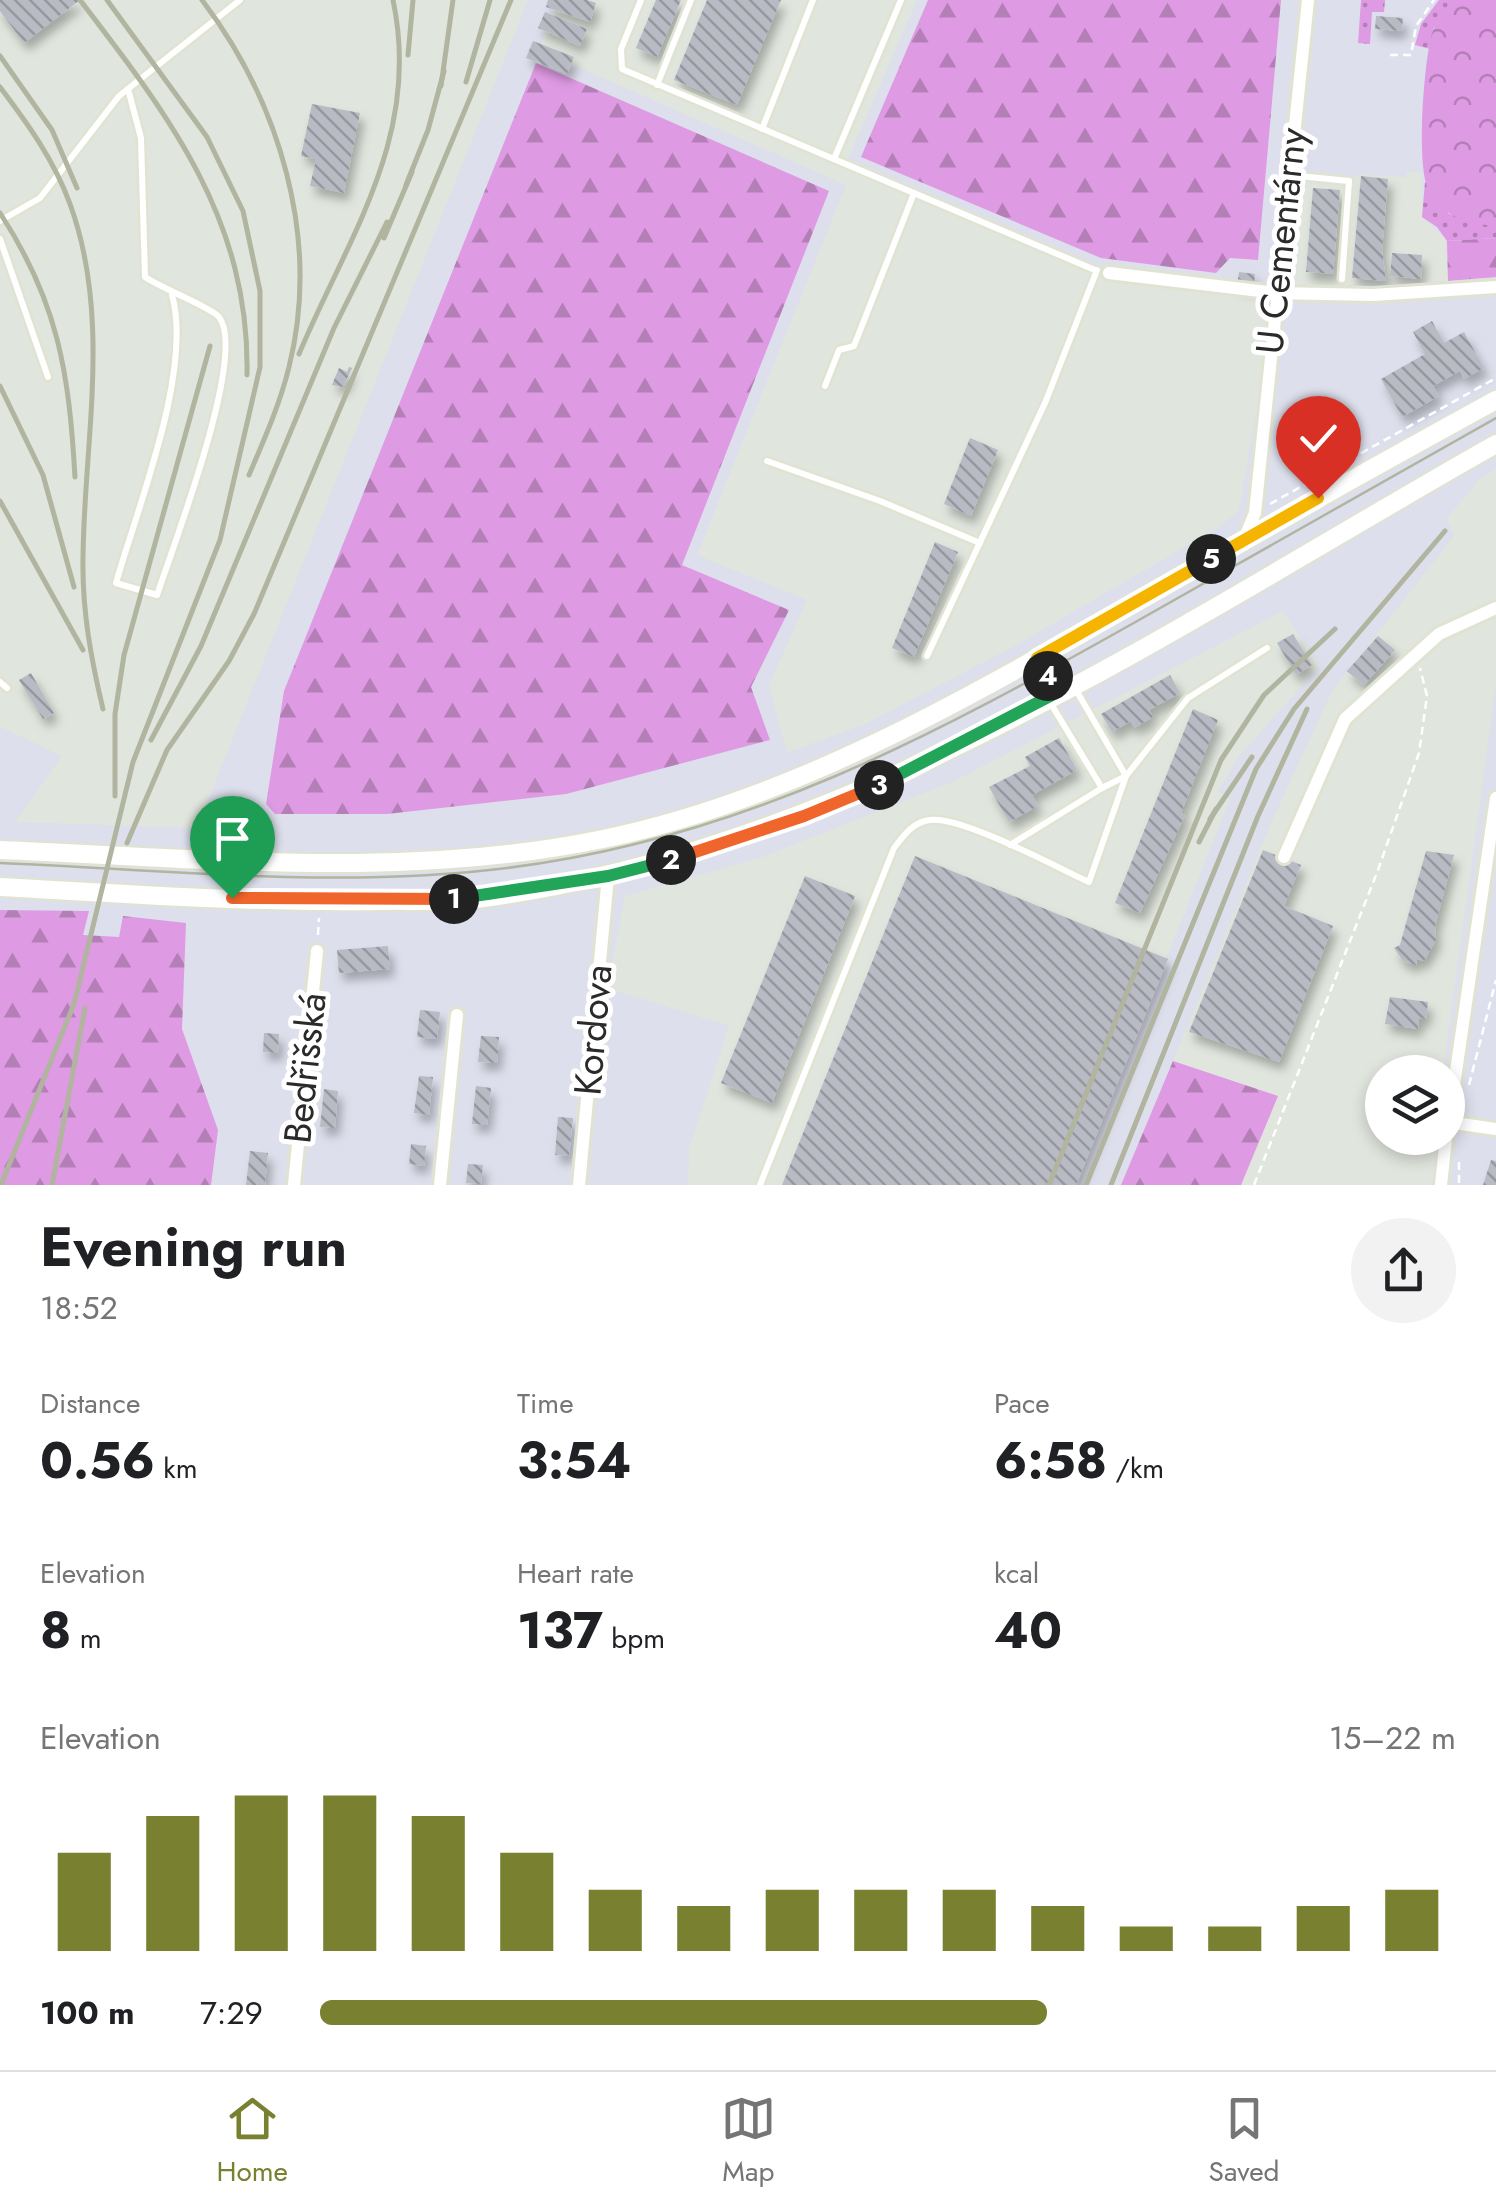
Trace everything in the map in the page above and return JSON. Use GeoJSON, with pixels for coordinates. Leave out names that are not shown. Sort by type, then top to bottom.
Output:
{"type":"FeatureCollection","features":[{"type":"Feature","properties":{"kind":"main road"},"geometry":{"type":"LineString","coordinates":[[0,850],[324,864],[478,857],[601,839],[678,820],[793,779],[900,734],[1496,400]]}},
{"type":"Feature","properties":{"kind":"main road"},"geometry":{"type":"LineString","coordinates":[[0,888],[321,902],[459,899],[608,876],[692,855],[804,816],[914,770],[1496,444]]}},
{"type":"Feature","properties":{"kind":"street","name":"U Cementárny"},"geometry":{"type":"LineString","coordinates":[[1244,540],[1255,513],[1286,175],[1308,0]]}},
{"type":"Feature","properties":{"kind":"street"},"geometry":{"type":"LineString","coordinates":[[1102,271],[1276,293],[1373,296],[1496,287]]}},
{"type":"Feature","properties":{"kind":"street"},"geometry":{"type":"LineString","coordinates":[[1284,857],[1345,719],[1439,634],[1496,608]]}},
{"type":"Feature","properties":{"kind":"street"},"geometry":{"type":"LineString","coordinates":[[1459,1055],[1492,859],[1496,798]]}},
{"type":"Feature","properties":{"kind":"street","name":"Kordova"},"geometry":{"type":"LineString","coordinates":[[579,1185],[608,876]]}},
{"type":"Feature","properties":{"kind":"street","name":"Bedřišská"},"geometry":{"type":"LineString","coordinates":[[294,1185],[317,951]]}},
{"type":"Feature","properties":{"kind":"street"},"geometry":{"type":"LineString","coordinates":[[440,1185],[457,1016]]}},
{"type":"Feature","properties":{"kind":"street"},"geometry":{"type":"LineString","coordinates":[[1465,1126],[1496,1129]]}},
{"type":"Feature","properties":{"kind":"street"},"geometry":{"type":"LineString","coordinates":[[1441,1185],[1444,1155]]}},
{"type":"Feature","properties":{"kind":"lane"},"geometry":{"type":"LineString","coordinates":[[0,221],[40,198],[128,88],[240,0]]}},
{"type":"Feature","properties":{"kind":"lane"},"geometry":{"type":"LineString","coordinates":[[641,0],[622,50],[622,70],[1102,271],[927,656]]}},
{"type":"Feature","properties":{"kind":"lane"},"geometry":{"type":"LineString","coordinates":[[658,85],[692,0]]}},
{"type":"Feature","properties":{"kind":"lane"},"geometry":{"type":"LineString","coordinates":[[762,129],[813,0]]}},
{"type":"Feature","properties":{"kind":"lane"},"geometry":{"type":"LineString","coordinates":[[834,159],[901,0]]}},
{"type":"Feature","properties":{"kind":"lane"},"geometry":{"type":"LineString","coordinates":[[128,88],[141,138],[145,278],[172,296],[216,314],[228,333],[227,363],[157,595],[116,584],[178,363],[180,323],[172,296]]}},
{"type":"Feature","properties":{"kind":"lane"},"geometry":{"type":"LineString","coordinates":[[1286,175],[1349,181],[1342,278]]}},
{"type":"Feature","properties":{"kind":"lane"},"geometry":{"type":"LineString","coordinates":[[824,386],[840,350],[854,346],[914,193]]}},
{"type":"Feature","properties":{"kind":"lane"},"geometry":{"type":"LineString","coordinates":[[0,239],[48,377]]}},
{"type":"Feature","properties":{"kind":"lane"},"geometry":{"type":"LineString","coordinates":[[767,462],[880,500],[980,543]]}},
{"type":"Feature","properties":{"kind":"lane"},"geometry":{"type":"LineString","coordinates":[[760,1185],[894,848],[911,827],[931,820],[956,824],[1089,882],[1126,776],[1188,698],[1266,648]]}},
{"type":"Feature","properties":{"kind":"lane"},"geometry":{"type":"LineString","coordinates":[[1037,658],[1126,776]]}},
{"type":"Feature","properties":{"kind":"lane"},"geometry":{"type":"LineString","coordinates":[[1059,692],[1102,788]]}},
{"type":"Feature","properties":{"kind":"lane"},"geometry":{"type":"LineString","coordinates":[[1010,846],[1126,776]]}},
{"type":"Feature","properties":{"kind":"path"},"geometry":{"type":"LineString","coordinates":[[1390,54],[1410,54],[1416,26],[1434,0]]}},
{"type":"Feature","properties":{"kind":"path"},"geometry":{"type":"LineString","coordinates":[[1255,513],[1496,378]]}},
{"type":"Feature","properties":{"kind":"path"},"geometry":{"type":"LineString","coordinates":[[1254,1185],[1378,870],[1419,753],[1427,696],[1416,653]]}},
{"type":"Feature","properties":{"kind":"path"},"geometry":{"type":"LineString","coordinates":[[317,951],[319,912]]}},
{"type":"Feature","properties":{"kind":"path"},"geometry":{"type":"LineString","coordinates":[[1468,1087],[1496,980]]}},
{"type":"Feature","properties":{"kind":"path"},"geometry":{"type":"LineString","coordinates":[[1459,1155],[1459,1185]]}},
{"type":"Feature","properties":{"kind":"shaded area"},"geometry":{"type":"Polygon","coordinates":[[[0,0],[528,0],[197,828],[15,822],[62,756],[0,727],[0,0]]]}},
{"type":"Feature","properties":{"kind":"shaded area"},"geometry":{"type":"Polygon","coordinates":[[[556,0],[917,0],[846,164],[1081,264],[1276,293],[1239,511],[1219,527],[1013,647],[863,725],[787,753],[769,685],[807,600],[697,555],[846,185],[539,50],[556,0]]]}},
{"type":"Feature","properties":{"kind":"shaded area"},"geometry":{"type":"Polygon","coordinates":[[[1407,171],[1422,173],[1422,217],[1446,239],[1448,281],[1293,288],[1301,183],[1337,186],[1361,174],[1406,177],[1407,171]]]}},
{"type":"Feature","properties":{"kind":"shaded area"},"geometry":{"type":"Polygon","coordinates":[[[1496,469],[1496,686],[1445,1055],[1365,1055],[1365,1155],[1435,1155],[1432,1185],[1241,1185],[1277,1096],[1173,1061],[1271,823],[1332,691],[1454,536],[1447,518],[1479,480],[1496,469]]]}},
{"type":"Feature","properties":{"kind":"shaded area"},"geometry":{"type":"Polygon","coordinates":[[[1283,611],[1320,666],[1238,757],[1218,792],[1230,799],[1076,1185],[688,1185],[689,1148],[729,1026],[607,988],[625,896],[762,857],[952,782],[1283,611]]]}},
{"type":"Feature","properties":{"kind":"green space"},"geometry":{"type":"Polygon","coordinates":[[[928,0],[1281,0],[1258,260],[1230,258],[1216,273],[1101,258],[861,157],[928,0]]]}},
{"type":"Feature","properties":{"kind":"green space"},"geometry":{"type":"Polygon","coordinates":[[[1361,0],[1385,0],[1384,12],[1372,12],[1370,44],[1358,43],[1361,0]]]}},
{"type":"Feature","properties":{"kind":"green space"},"geometry":{"type":"Polygon","coordinates":[[[1439,0],[1452,0],[1433,29],[1430,49],[1415,45],[1421,24],[1439,0]]]}},
{"type":"Feature","properties":{"kind":"green space"},"geometry":{"type":"Polygon","coordinates":[[[1452,0],[1496,0],[1496,226],[1450,214],[1436,202],[1425,180],[1422,115],[1429,47],[1436,24],[1452,0]]]}},
{"type":"Feature","properties":{"kind":"green space"},"geometry":{"type":"Polygon","coordinates":[[[536,63],[829,191],[682,565],[789,610],[751,687],[770,740],[566,794],[387,814],[275,814],[266,804],[284,691],[536,63]]]}},
{"type":"Feature","properties":{"kind":"green space"},"geometry":{"type":"Polygon","coordinates":[[[1425,182],[1449,214],[1496,226],[1496,238],[1447,241],[1437,227],[1422,217],[1425,182]]]}},
{"type":"Feature","properties":{"kind":"green space"},"geometry":{"type":"Polygon","coordinates":[[[1496,238],[1496,277],[1448,281],[1447,241],[1496,238]]]}},
{"type":"Feature","properties":{"kind":"green space"},"geometry":{"type":"Polygon","coordinates":[[[0,910],[89,911],[83,935],[119,937],[123,916],[186,923],[182,1029],[218,1130],[211,1185],[0,1185],[0,910]]]}},
{"type":"Feature","properties":{"kind":"green space"},"geometry":{"type":"Polygon","coordinates":[[[1173,1061],[1278,1096],[1241,1185],[1121,1185],[1173,1061]]]}},
{"type":"Feature","properties":{"kind":"building"},"geometry":{"type":"Polygon","coordinates":[[[0,0],[80,0],[24,43],[0,11],[0,0]]]}},
{"type":"Feature","properties":{"kind":"building"},"geometry":{"type":"Polygon","coordinates":[[[548,0],[596,3],[590,22],[546,7],[548,0]]]}},
{"type":"Feature","properties":{"kind":"building"},"geometry":{"type":"Polygon","coordinates":[[[656,0],[681,0],[657,57],[636,48],[656,0]]]}},
{"type":"Feature","properties":{"kind":"building"},"geometry":{"type":"Polygon","coordinates":[[[707,0],[781,0],[737,105],[674,80],[707,0]]]}},
{"type":"Feature","properties":{"kind":"building"},"geometry":{"type":"Polygon","coordinates":[[[545,12],[587,29],[580,46],[538,28],[545,12]]]}},
{"type":"Feature","properties":{"kind":"building"},"geometry":{"type":"Polygon","coordinates":[[[1376,16],[1403,18],[1402,31],[1375,29],[1376,16]]]}},
{"type":"Feature","properties":{"kind":"building"},"geometry":{"type":"Polygon","coordinates":[[[533,41],[574,57],[567,74],[526,58],[533,41]]]}},
{"type":"Feature","properties":{"kind":"building"},"geometry":{"type":"Polygon","coordinates":[[[312,104],[360,113],[344,193],[310,186],[316,159],[301,156],[312,104]]]}},
{"type":"Feature","properties":{"kind":"building"},"geometry":{"type":"Polygon","coordinates":[[[1361,176],[1388,179],[1382,250],[1386,281],[1352,278],[1361,176]]]}},
{"type":"Feature","properties":{"kind":"building"},"geometry":{"type":"Polygon","coordinates":[[[1313,188],[1340,190],[1333,274],[1306,272],[1313,188]]]}},
{"type":"Feature","properties":{"kind":"building"},"geometry":{"type":"Polygon","coordinates":[[[1392,253],[1422,255],[1421,279],[1390,276],[1392,253]]]}},
{"type":"Feature","properties":{"kind":"building"},"geometry":{"type":"Polygon","coordinates":[[[1239,272],[1255,274],[1254,287],[1237,285],[1239,272]]]}},
{"type":"Feature","properties":{"kind":"building"},"geometry":{"type":"Polygon","coordinates":[[[1432,321],[1444,343],[1464,332],[1484,368],[1464,379],[1460,371],[1433,386],[1439,396],[1402,417],[1381,379],[1425,354],[1413,332],[1432,321]]]}},
{"type":"Feature","properties":{"kind":"building"},"geometry":{"type":"Polygon","coordinates":[[[339,368],[347,372],[352,368],[343,387],[332,385],[339,368]]]}},
{"type":"Feature","properties":{"kind":"building"},"geometry":{"type":"Polygon","coordinates":[[[970,438],[998,450],[971,516],[944,504],[970,438]]]}},
{"type":"Feature","properties":{"kind":"building"},"geometry":{"type":"Polygon","coordinates":[[[935,542],[958,552],[914,657],[892,648],[935,542]]]}},
{"type":"Feature","properties":{"kind":"building"},"geometry":{"type":"Polygon","coordinates":[[[1293,634],[1312,665],[1296,675],[1277,643],[1293,634]]]}},
{"type":"Feature","properties":{"kind":"building"},"geometry":{"type":"Polygon","coordinates":[[[1378,636],[1395,650],[1364,685],[1347,671],[1378,636]]]}},
{"type":"Feature","properties":{"kind":"building"},"geometry":{"type":"Polygon","coordinates":[[[31,673],[54,713],[43,719],[19,680],[31,673]]]}},
{"type":"Feature","properties":{"kind":"building"},"geometry":{"type":"Polygon","coordinates":[[[1170,675],[1180,693],[1149,710],[1153,717],[1134,728],[1131,721],[1112,732],[1101,714],[1170,675]]]}},
{"type":"Feature","properties":{"kind":"building"},"geometry":{"type":"Polygon","coordinates":[[[1193,709],[1218,720],[1181,813],[1185,815],[1140,913],[1115,903],[1193,709]]]}},
{"type":"Feature","properties":{"kind":"building"},"geometry":{"type":"Polygon","coordinates":[[[1059,738],[1077,770],[1032,795],[1038,806],[1009,822],[989,787],[1030,766],[1025,757],[1059,738]]]}},
{"type":"Feature","properties":{"kind":"building"},"geometry":{"type":"Polygon","coordinates":[[[1263,850],[1301,865],[1284,906],[1333,926],[1279,1062],[1189,1032],[1263,850]]]}},
{"type":"Feature","properties":{"kind":"building"},"geometry":{"type":"Polygon","coordinates":[[[1426,851],[1454,855],[1435,926],[1436,940],[1424,961],[1417,959],[1416,965],[1403,961],[1394,948],[1400,945],[1426,851]]]}},
{"type":"Feature","properties":{"kind":"building"},"geometry":{"type":"Polygon","coordinates":[[[915,856],[1168,959],[1076,1185],[782,1185],[915,856]]]}},
{"type":"Feature","properties":{"kind":"building"},"geometry":{"type":"Polygon","coordinates":[[[805,876],[855,896],[772,1103],[721,1083],[805,876]]]}},
{"type":"Feature","properties":{"kind":"building"},"geometry":{"type":"Polygon","coordinates":[[[388,946],[390,969],[339,973],[337,950],[388,946]]]}},
{"type":"Feature","properties":{"kind":"building"},"geometry":{"type":"Polygon","coordinates":[[[1390,997],[1428,1002],[1426,1019],[1419,1018],[1418,1029],[1385,1024],[1390,997]]]}},
{"type":"Feature","properties":{"kind":"building"},"geometry":{"type":"Polygon","coordinates":[[[420,1010],[440,1012],[437,1039],[417,1037],[420,1010]]]}},
{"type":"Feature","properties":{"kind":"building"},"geometry":{"type":"Polygon","coordinates":[[[264,1033],[279,1034],[278,1053],[263,1052],[264,1033]]]}},
{"type":"Feature","properties":{"kind":"building"},"geometry":{"type":"Polygon","coordinates":[[[481,1036],[499,1037],[497,1063],[478,1062],[481,1036]]]}},
{"type":"Feature","properties":{"kind":"building"},"geometry":{"type":"Polygon","coordinates":[[[419,1076],[433,1077],[429,1115],[414,1113],[419,1076]]]}},
{"type":"Feature","properties":{"kind":"building"},"geometry":{"type":"Polygon","coordinates":[[[476,1086],[491,1088],[487,1125],[472,1124],[476,1086]]]}},
{"type":"Feature","properties":{"kind":"building"},"geometry":{"type":"Polygon","coordinates":[[[324,1089],[338,1091],[335,1128],[320,1127],[324,1089]]]}},
{"type":"Feature","properties":{"kind":"building"},"geometry":{"type":"Polygon","coordinates":[[[558,1117],[573,1118],[569,1156],[555,1155],[558,1117]]]}},
{"type":"Feature","properties":{"kind":"building"},"geometry":{"type":"Polygon","coordinates":[[[411,1144],[426,1146],[424,1166],[409,1164],[411,1144]]]}},
{"type":"Feature","properties":{"kind":"building"},"geometry":{"type":"Polygon","coordinates":[[[250,1151],[268,1153],[265,1185],[246,1185],[250,1151]]]}},
{"type":"Feature","properties":{"kind":"building"},"geometry":{"type":"Polygon","coordinates":[[[1491,1160],[1496,1161],[1496,1185],[1483,1185],[1491,1160]]]}},
{"type":"Feature","properties":{"kind":"building"},"geometry":{"type":"Polygon","coordinates":[[[468,1164],[483,1165],[481,1184],[466,1183],[468,1164]]]}},
{"type":"Feature","properties":{"kind":"tram line"},"geometry":{"type":"LineString","coordinates":[[0,863],[254,876],[381,877],[507,868],[594,854],[677,833],[835,776],[987,703],[1496,418]]}},
{"type":"Feature","properties":{"kind":"railway"},"geometry":{"type":"LineString","coordinates":[[80,0],[173,129],[219,219],[235,267],[244,319],[247,375]]}},
{"type":"Feature","properties":{"kind":"railway"},"geometry":{"type":"LineString","coordinates":[[1,1185],[74,1004],[133,762],[220,540],[260,367],[260,291],[243,211],[207,137],[107,0]]}},
{"type":"Feature","properties":{"kind":"railway"},"geometry":{"type":"LineString","coordinates":[[202,0],[253,83],[287,174],[296,222],[300,270],[298,319],[289,367],[249,475]]}},
{"type":"Feature","properties":{"kind":"railway"},"geometry":{"type":"LineString","coordinates":[[299,354],[358,226],[389,141],[397,96],[399,49],[393,0]]}},
{"type":"Feature","properties":{"kind":"railway"},"geometry":{"type":"LineString","coordinates":[[408,55],[413,0]]}},
{"type":"Feature","properties":{"kind":"railway"},"geometry":{"type":"LineString","coordinates":[[441,86],[453,0]]}},
{"type":"Feature","properties":{"kind":"railway"},"geometry":{"type":"LineString","coordinates":[[466,82],[490,0]]}},
{"type":"Feature","properties":{"kind":"railway"},"geometry":{"type":"LineString","coordinates":[[127,843],[167,750],[229,661],[254,614],[511,0]]}},
{"type":"Feature","properties":{"kind":"railway"},"geometry":{"type":"LineString","coordinates":[[0,56],[52,130],[77,188]]}},
{"type":"Feature","properties":{"kind":"railway"},"geometry":{"type":"LineString","coordinates":[[406,185],[428,130],[444,71]]}},
{"type":"Feature","properties":{"kind":"railway"},"geometry":{"type":"LineString","coordinates":[[0,87],[56,172],[83,247],[93,335],[83,577],[88,634],[103,709]]}},
{"type":"Feature","properties":{"kind":"railway"},"geometry":{"type":"LineString","coordinates":[[384,238],[412,172]]}},
{"type":"Feature","properties":{"kind":"railway"},"geometry":{"type":"LineString","coordinates":[[0,213],[35,277],[57,339],[69,404],[75,477]]}},
{"type":"Feature","properties":{"kind":"railway"},"geometry":{"type":"LineString","coordinates":[[151,740],[201,646],[334,328],[387,222]]}},
{"type":"Feature","properties":{"kind":"railway"},"geometry":{"type":"LineString","coordinates":[[115,796],[115,714],[124,655],[210,346]]}},
{"type":"Feature","properties":{"kind":"railway"},"geometry":{"type":"LineString","coordinates":[[0,386],[43,475],[74,587]]}},
{"type":"Feature","properties":{"kind":"railway"},"geometry":{"type":"LineString","coordinates":[[0,501],[83,650]]}},
{"type":"Feature","properties":{"kind":"railway"},"geometry":{"type":"LineString","coordinates":[[1086,1185],[1256,769],[1294,709],[1445,531]]}},
{"type":"Feature","properties":{"kind":"railway"},"geometry":{"type":"LineString","coordinates":[[1049,1185],[1221,760],[1264,695],[1335,629]]}},
{"type":"Feature","properties":{"kind":"railway"},"geometry":{"type":"LineString","coordinates":[[1111,1185],[1258,816],[1307,709]]}},
{"type":"Feature","properties":{"kind":"railway"},"geometry":{"type":"LineString","coordinates":[[1210,819],[1252,757]]}},
{"type":"Feature","properties":{"kind":"railway"},"geometry":{"type":"LineString","coordinates":[[1199,842],[1216,809]]}},
{"type":"Feature","properties":{"kind":"railway"},"geometry":{"type":"LineString","coordinates":[[52,1185],[85,1008]]}},
{"type":"Feature","properties":{"kind":"route"},"geometry":{"type":"LineString","coordinates":[[232,898],[321,902],[479,899],[608,876],[692,855],[804,816],[914,770],[1058,692],[1037,658],[1318,498]]}}]}
